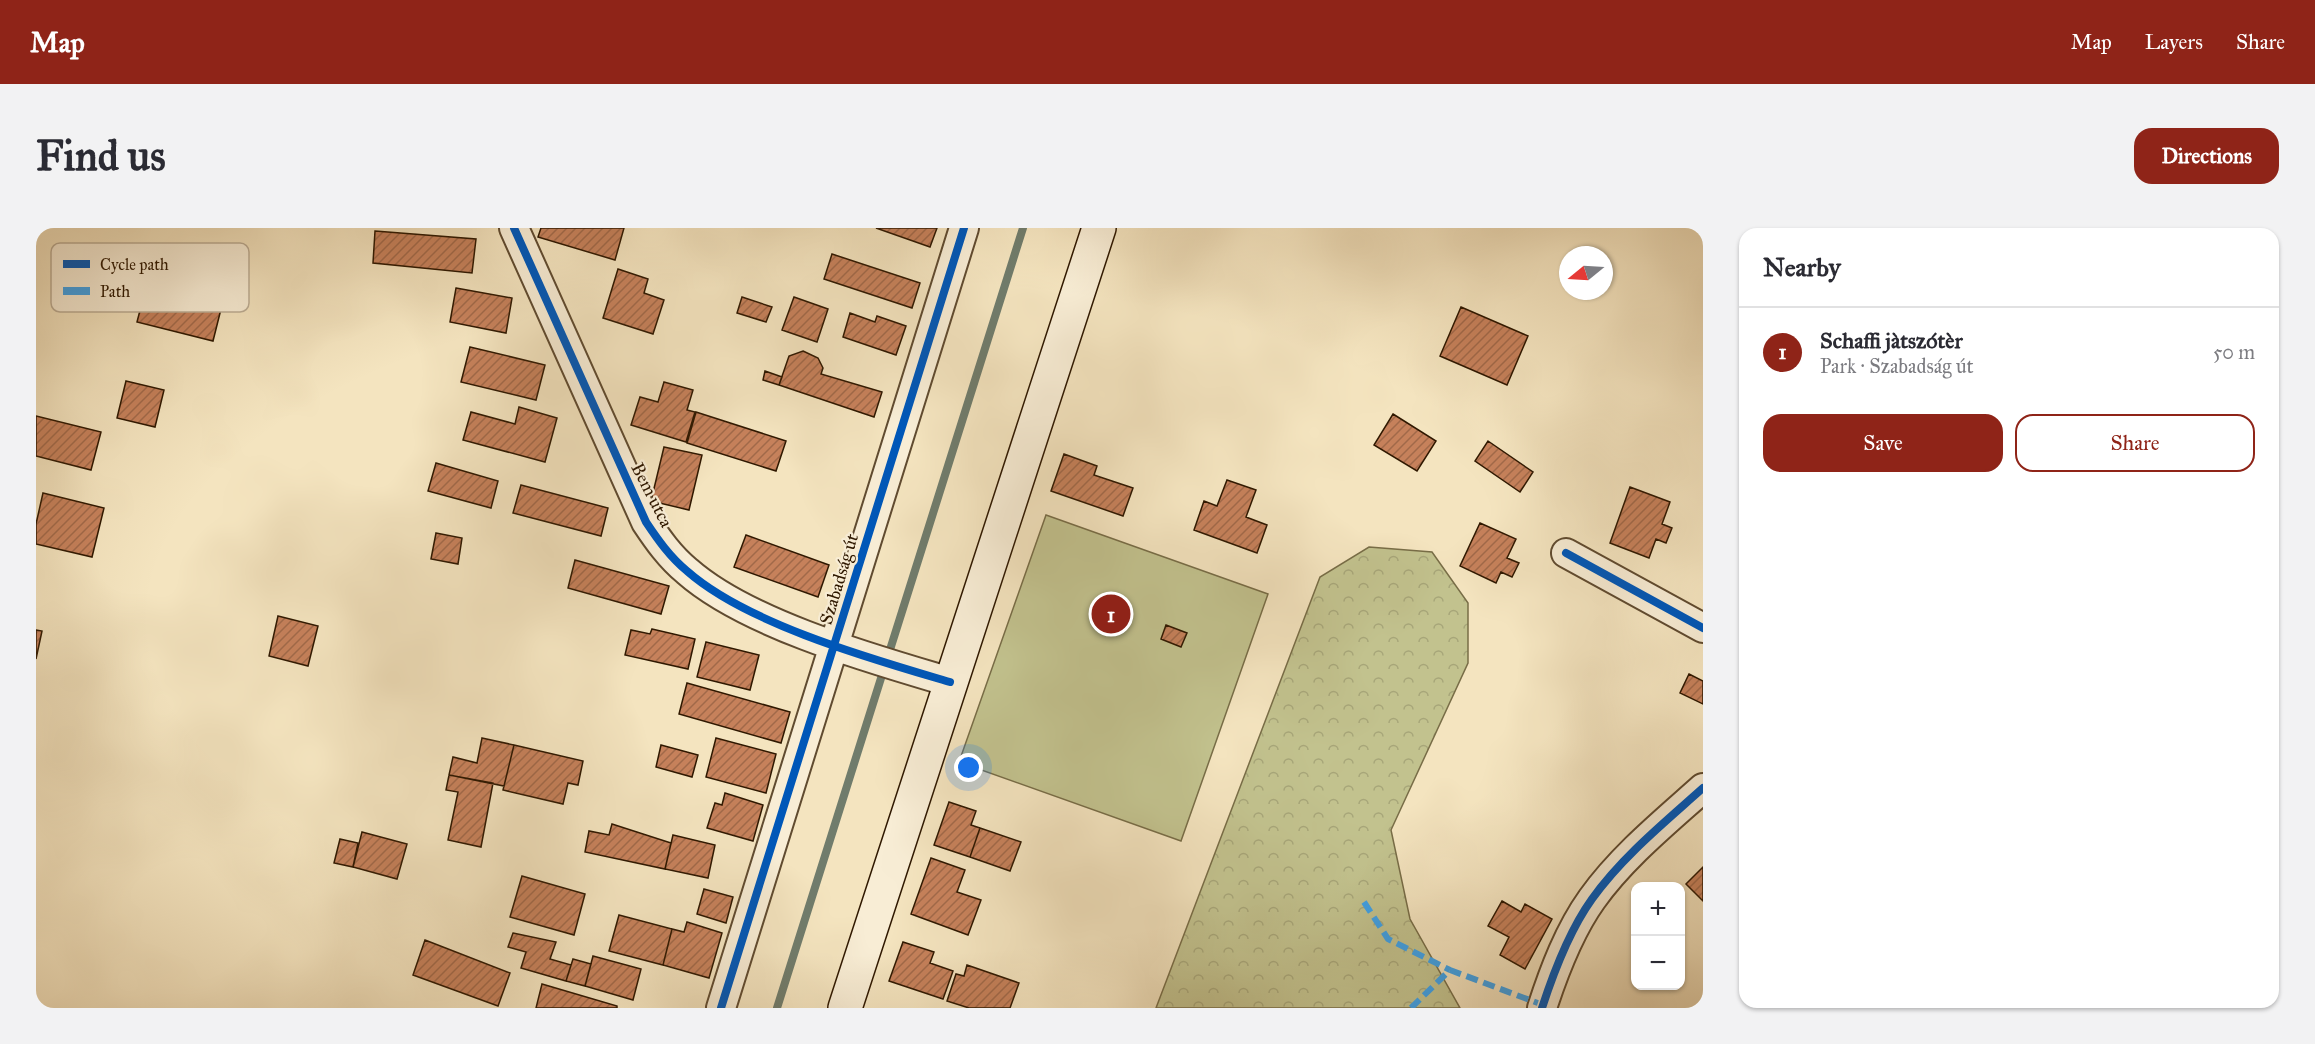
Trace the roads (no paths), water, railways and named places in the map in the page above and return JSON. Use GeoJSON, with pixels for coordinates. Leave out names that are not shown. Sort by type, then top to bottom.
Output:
{"type":"FeatureCollection","features":[{"type":"Feature","properties":{"kind":"main road"},"geometry":{"type":"LineString","coordinates":[[845,1008],[1099,228]]}},
{"type":"Feature","properties":{"kind":"street","name":"Bem utca"},"geometry":{"type":"LineString","coordinates":[[514,228],[622,470],[658,540],[687,571],[709,588],[746,609],[845,649],[950,682]]}},
{"type":"Feature","properties":{"kind":"street","name":"Szabadság út"},"geometry":{"type":"LineString","coordinates":[[721,1008],[845,649],[964,228]]}},
{"type":"Feature","properties":{"kind":"street"},"geometry":{"type":"LineString","coordinates":[[1566,553],[1703,628]]}},
{"type":"Feature","properties":{"kind":"street"},"geometry":{"type":"LineString","coordinates":[[1542,1008],[1565,946],[1592,899],[1645,841],[1703,788]]}},
{"type":"Feature","properties":{"kind":"waterway"},"geometry":{"type":"LineString","coordinates":[[777,1008],[1023,228]]}},
{"type":"Feature","properties":{"kind":"place","name":"Schaffi jàtszótèr"},"geometry":{"type":"Point","coordinates":[1111,614]}}]}
